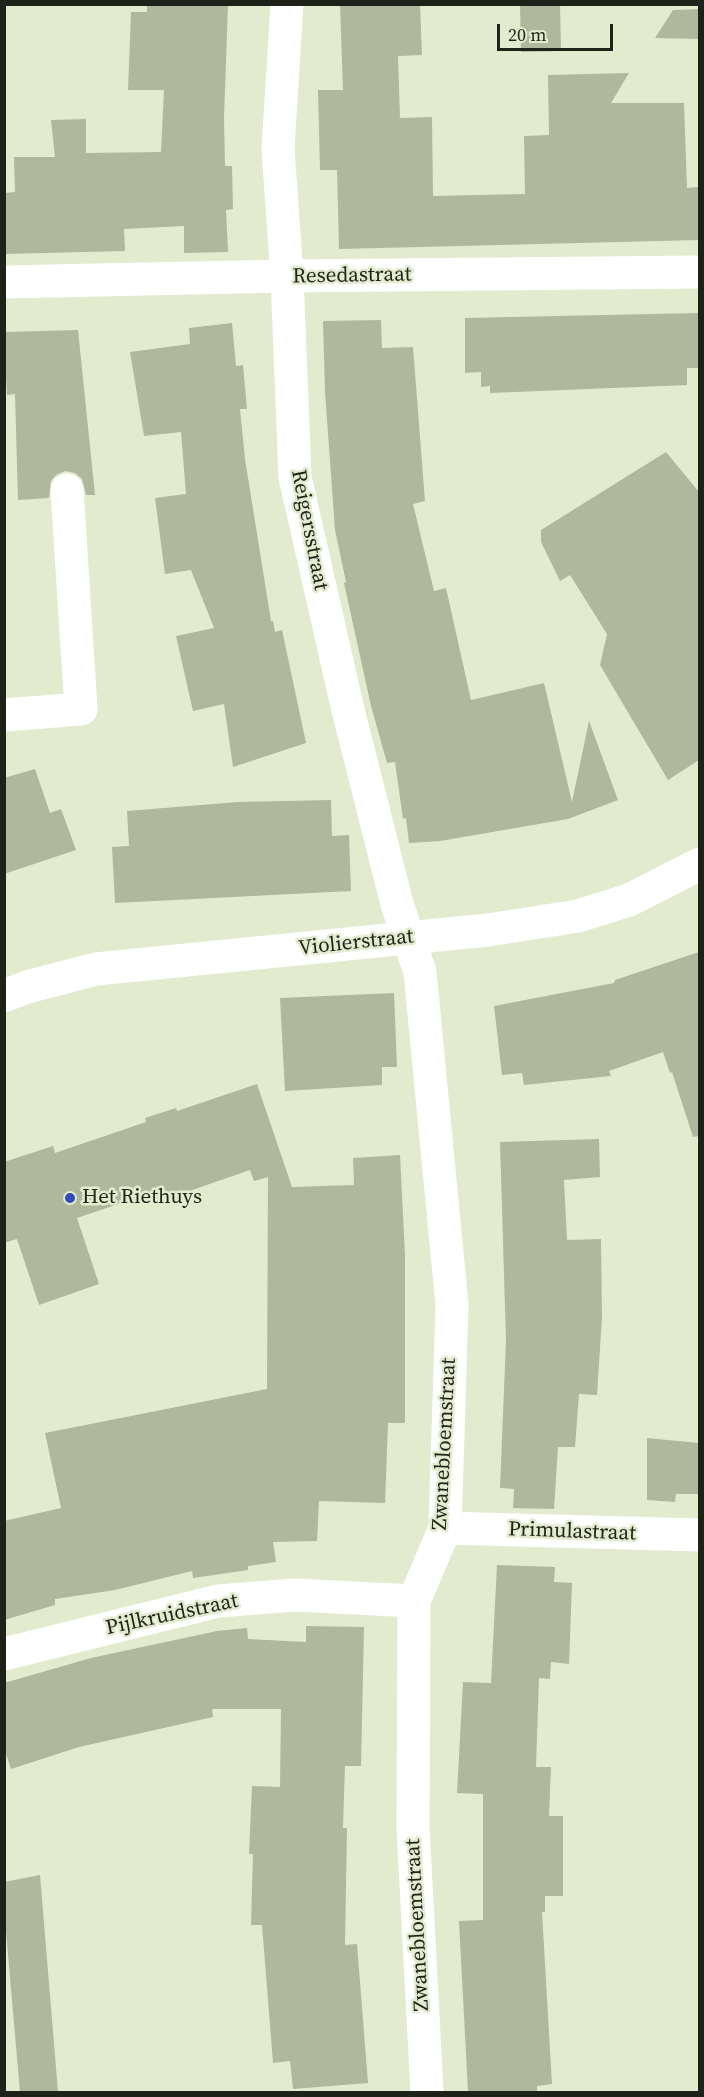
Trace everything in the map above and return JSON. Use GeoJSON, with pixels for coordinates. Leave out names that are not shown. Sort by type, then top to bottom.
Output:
{"type":"FeatureCollection","features":[{"type":"Feature","properties":{"kind":"street","name":"Reigersstraat"},"geometry":{"type":"LineString","coordinates":[[286,4],[278,149],[287,276],[295,477],[348,710],[397,904],[408,938]]}},
{"type":"Feature","properties":{"kind":"street","name":"Resedastraat"},"geometry":{"type":"LineString","coordinates":[[4,282],[287,276],[699,272]]}},
{"type":"Feature","properties":{"kind":"street"},"geometry":{"type":"LineString","coordinates":[[4,715],[81,709],[67,490]]}},
{"type":"Feature","properties":{"kind":"street","name":"Violierstraat"},"geometry":{"type":"LineString","coordinates":[[4,996],[27,987],[96,969],[488,930],[578,916],[629,900],[699,864]]}},
{"type":"Feature","properties":{"kind":"street","name":"Zwanebloemstraat"},"geometry":{"type":"LineString","coordinates":[[408,938],[420,972],[452,1305],[445,1528],[414,1601],[413,1827],[427,2092]]}},
{"type":"Feature","properties":{"kind":"street","name":"Primulastraat"},"geometry":{"type":"LineString","coordinates":[[445,1528],[699,1535]]}},
{"type":"Feature","properties":{"kind":"street","name":"Pijlkruidstraat"},"geometry":{"type":"LineString","coordinates":[[4,1654],[218,1601],[294,1595],[414,1601]]}},
{"type":"Feature","properties":{"kind":"building"},"geometry":{"type":"Polygon","coordinates":[[[147,4],[228,4],[224,118],[225,166],[232,166],[233,209],[226,210],[228,252],[184,253],[184,226],[124,229],[125,251],[4,254],[4,193],[15,192],[14,157],[55,157],[51,120],[86,119],[86,153],[161,152],[164,90],[128,90],[131,12],[147,12],[147,4]]]}},
{"type":"Feature","properties":{"kind":"building"},"geometry":{"type":"Polygon","coordinates":[[[340,4],[420,4],[422,55],[398,56],[400,118],[432,117],[433,196],[525,194],[524,136],[549,135],[548,75],[629,73],[611,103],[684,103],[687,188],[699,187],[699,240],[339,249],[337,170],[320,170],[318,90],[343,90],[340,4]]]}},
{"type":"Feature","properties":{"kind":"building"},"geometry":{"type":"Polygon","coordinates":[[[520,4],[560,4],[561,51],[521,52],[520,4]]]}},
{"type":"Feature","properties":{"kind":"building"},"geometry":{"type":"Polygon","coordinates":[[[699,9],[699,39],[655,38],[673,10],[699,9]]]}},
{"type":"Feature","properties":{"kind":"building"},"geometry":{"type":"Polygon","coordinates":[[[699,313],[699,368],[687,368],[687,385],[490,393],[490,386],[481,387],[481,372],[465,373],[465,318],[699,313]]]}},
{"type":"Feature","properties":{"kind":"building"},"geometry":{"type":"Polygon","coordinates":[[[381,320],[382,348],[413,347],[425,501],[413,504],[434,591],[446,588],[471,700],[544,683],[572,802],[589,721],[618,800],[568,819],[440,841],[409,843],[406,818],[403,819],[395,762],[387,763],[371,706],[344,583],[346,582],[335,530],[325,392],[323,321],[381,320]]]}},
{"type":"Feature","properties":{"kind":"building"},"geometry":{"type":"Polygon","coordinates":[[[232,323],[236,366],[243,365],[247,409],[240,409],[245,459],[271,621],[273,621],[275,632],[282,630],[306,743],[233,767],[224,704],[193,711],[176,636],[214,628],[191,570],[165,574],[155,498],[186,494],[181,432],[144,436],[130,352],[190,344],[189,328],[232,323]]]}},
{"type":"Feature","properties":{"kind":"building"},"geometry":{"type":"Polygon","coordinates":[[[78,330],[95,495],[86,495],[82,479],[75,473],[65,471],[56,475],[51,481],[49,498],[18,500],[15,394],[7,395],[4,332],[78,330]]]}},
{"type":"Feature","properties":{"kind":"building"},"geometry":{"type":"Polygon","coordinates":[[[666,452],[699,492],[699,760],[668,780],[600,665],[607,634],[570,575],[560,581],[541,542],[541,530],[666,452]]]}},
{"type":"Feature","properties":{"kind":"building"},"geometry":{"type":"Polygon","coordinates":[[[35,769],[50,813],[61,809],[76,850],[4,874],[4,778],[35,769]]]}},
{"type":"Feature","properties":{"kind":"building"},"geometry":{"type":"Polygon","coordinates":[[[331,800],[332,836],[349,835],[351,891],[115,903],[112,847],[129,846],[127,811],[238,802],[331,800]]]}},
{"type":"Feature","properties":{"kind":"building"},"geometry":{"type":"Polygon","coordinates":[[[699,952],[699,1136],[693,1137],[672,1072],[670,1073],[663,1052],[609,1071],[611,1076],[524,1085],[522,1073],[502,1075],[494,1006],[614,983],[615,980],[699,952]]]}},
{"type":"Feature","properties":{"kind":"building"},"geometry":{"type":"Polygon","coordinates":[[[394,993],[397,1067],[382,1067],[382,1085],[285,1091],[280,998],[394,993]]]}},
{"type":"Feature","properties":{"kind":"building"},"geometry":{"type":"Polygon","coordinates":[[[257,1084],[292,1187],[354,1185],[353,1158],[400,1155],[405,1255],[405,1423],[388,1423],[385,1503],[319,1501],[317,1541],[273,1542],[276,1562],[248,1566],[248,1570],[193,1578],[192,1571],[115,1590],[55,1599],[55,1605],[4,1620],[4,1521],[61,1508],[45,1433],[267,1389],[268,1177],[254,1181],[250,1170],[155,1203],[151,1193],[77,1218],[99,1284],[39,1305],[17,1239],[4,1243],[4,1162],[53,1146],[55,1153],[146,1122],[145,1118],[176,1108],[177,1111],[257,1084]]]}},
{"type":"Feature","properties":{"kind":"building"},"geometry":{"type":"Polygon","coordinates":[[[599,1139],[600,1177],[564,1180],[567,1240],[601,1239],[602,1317],[597,1395],[579,1394],[575,1447],[558,1447],[554,1509],[513,1508],[514,1489],[500,1488],[506,1340],[500,1142],[599,1139]]]}},
{"type":"Feature","properties":{"kind":"building"},"geometry":{"type":"Polygon","coordinates":[[[647,1438],[699,1443],[699,1494],[676,1494],[675,1502],[647,1500],[647,1438]]]}},
{"type":"Feature","properties":{"kind":"building"},"geometry":{"type":"Polygon","coordinates":[[[497,1565],[555,1567],[554,1582],[572,1583],[569,1664],[551,1662],[550,1679],[539,1678],[536,1767],[551,1767],[549,1816],[563,1816],[563,1896],[545,1896],[545,1912],[542,1912],[552,2084],[537,2086],[537,2092],[468,2092],[459,1921],[483,1920],[483,1794],[457,1793],[463,1682],[491,1683],[497,1565]]]}},
{"type":"Feature","properties":{"kind":"building"},"geometry":{"type":"Polygon","coordinates":[[[306,1626],[364,1627],[361,1766],[345,1766],[343,1828],[347,1828],[345,1945],[357,1944],[368,2083],[293,2089],[290,2061],[273,2063],[262,1925],[251,1925],[253,1854],[249,1854],[252,1786],[280,1787],[281,1709],[212,1709],[213,1717],[79,1747],[11,1769],[4,1748],[4,1683],[91,1658],[217,1631],[247,1628],[248,1639],[306,1642],[306,1626]]]}},
{"type":"Feature","properties":{"kind":"building"},"geometry":{"type":"Polygon","coordinates":[[[40,1875],[58,2092],[20,2092],[4,1909],[4,1882],[40,1875]]]}},
{"type":"Feature","properties":{"kind":"place","name":"Het Riethuys"},"geometry":{"type":"Point","coordinates":[70,1198]}}]}
